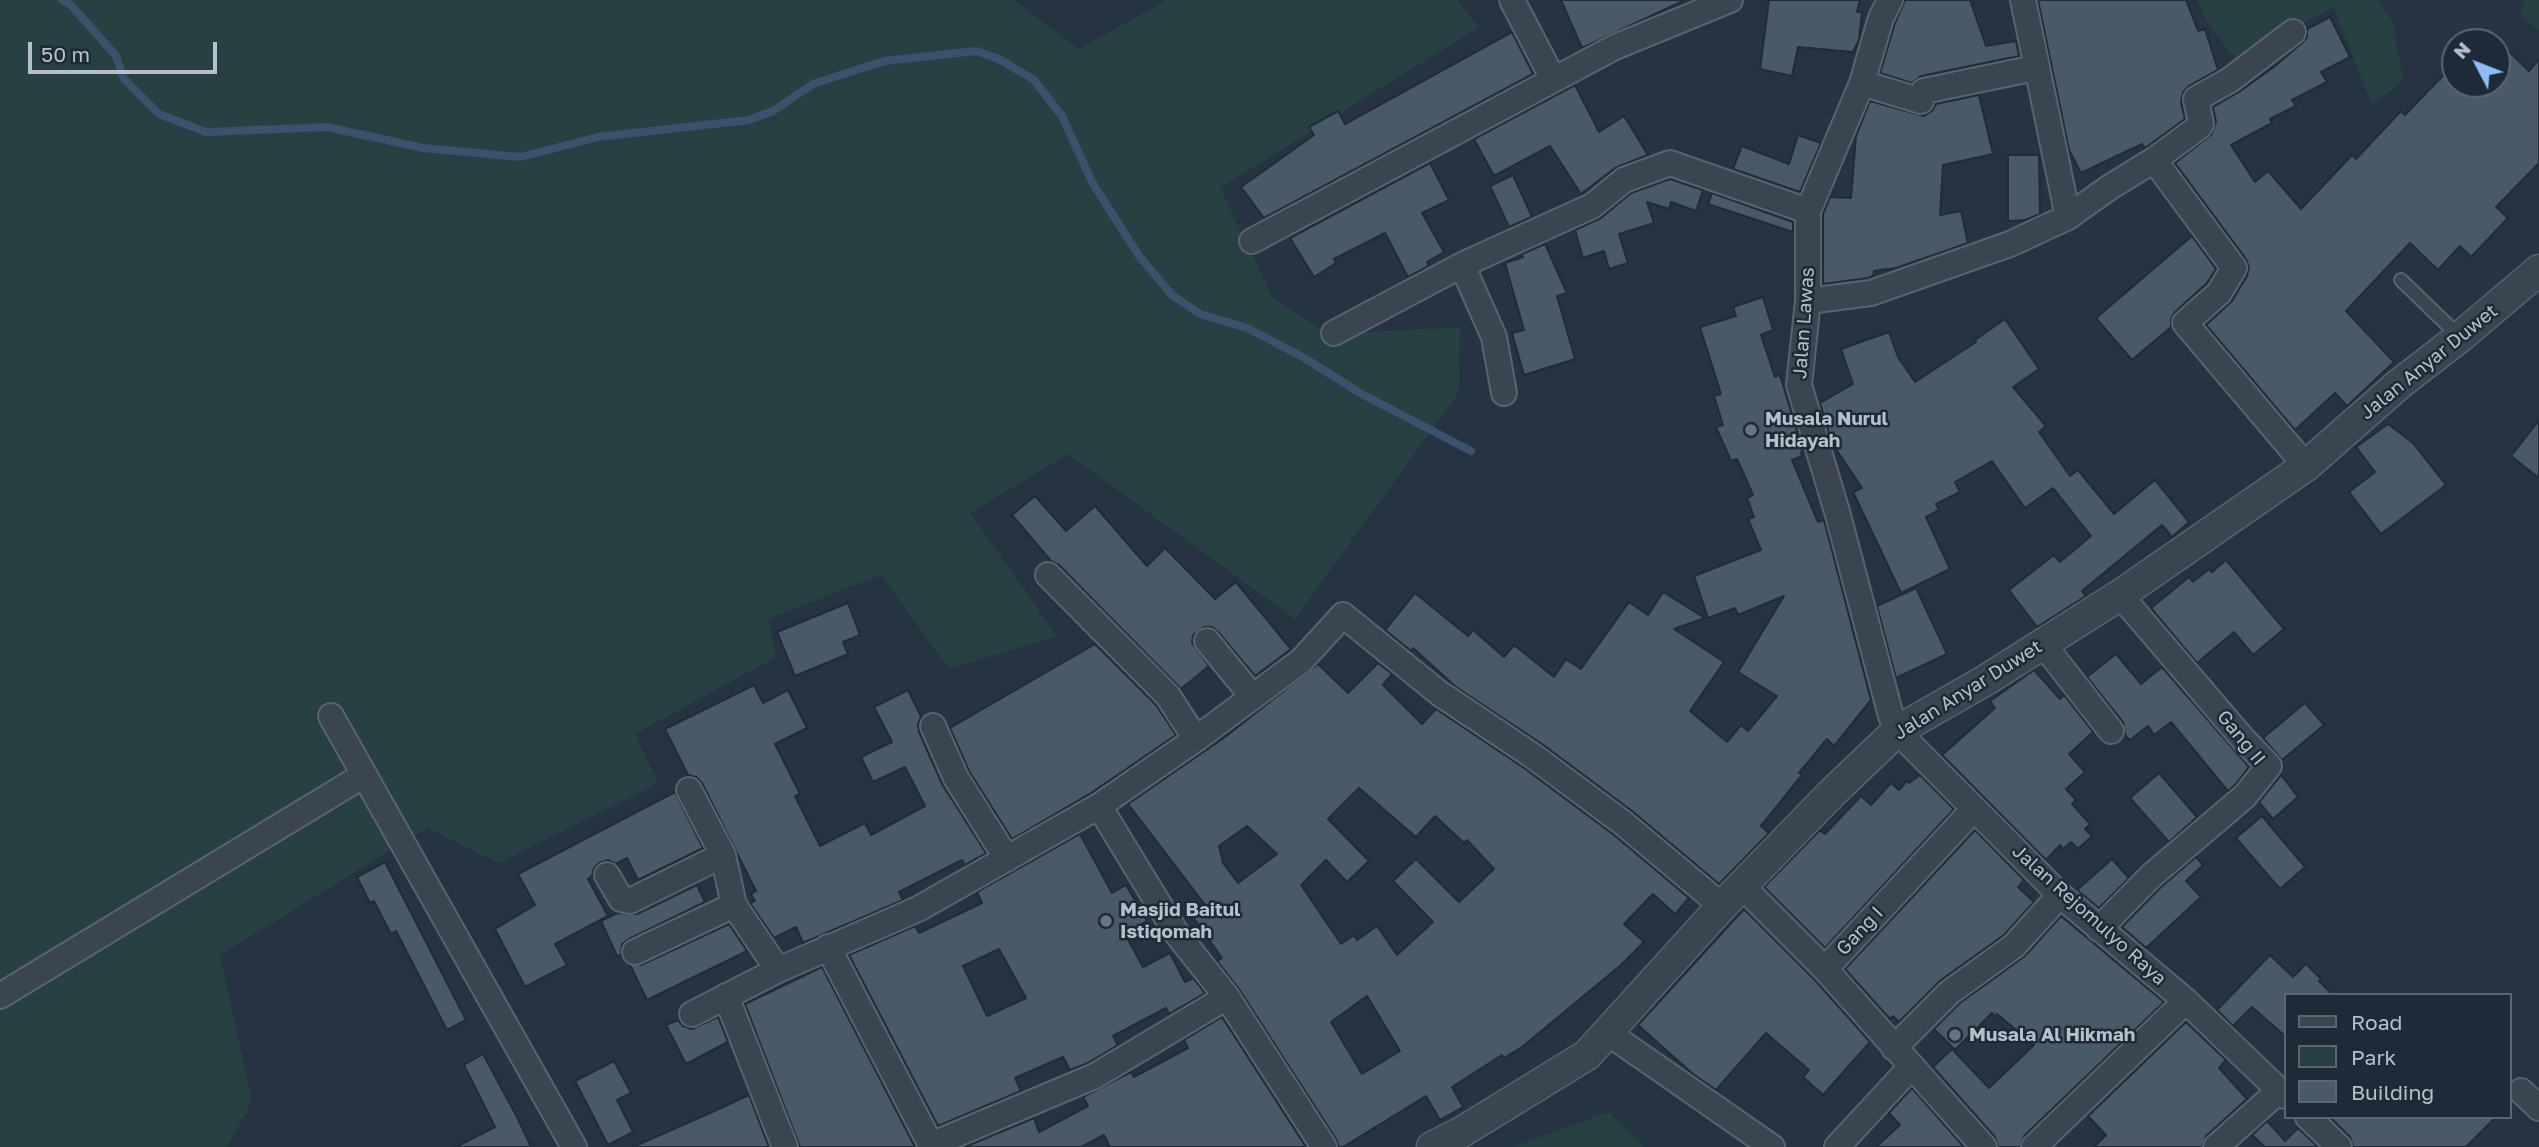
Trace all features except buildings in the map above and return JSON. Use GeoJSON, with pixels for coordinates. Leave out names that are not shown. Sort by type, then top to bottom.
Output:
{"type":"FeatureCollection","features":[{"type":"Feature","properties":{"kind":"street"},"geometry":{"type":"LineString","coordinates":[[1512,0],[1553,79]]}},
{"type":"Feature","properties":{"kind":"street"},"geometry":{"type":"LineString","coordinates":[[1252,241],[1615,47],[1730,0]]}},
{"type":"Feature","properties":{"kind":"street","name":"Jalan Lawas"},"geometry":{"type":"LineString","coordinates":[[1891,0],[1881,18],[1862,83],[1808,211],[1808,301],[1799,386],[1838,515],[1897,731]]}},
{"type":"Feature","properties":{"kind":"street"},"geometry":{"type":"LineString","coordinates":[[2023,0],[2068,218]]}},
{"type":"Feature","properties":{"kind":"street"},"geometry":{"type":"LineString","coordinates":[[1808,301],[1871,293],[2010,244],[2068,218],[2199,127],[2201,124],[2196,99],[2230,80],[2293,32]]}},
{"type":"Feature","properties":{"kind":"street"},"geometry":{"type":"LineString","coordinates":[[1862,83],[1921,101],[1924,91],[2035,68]]}},
{"type":"Feature","properties":{"kind":"street"},"geometry":{"type":"LineString","coordinates":[[2154,160],[2234,268],[2219,293],[2185,323],[2306,466]]}},
{"type":"Feature","properties":{"kind":"street"},"geometry":{"type":"LineString","coordinates":[[1334,333],[1462,265],[1592,206],[1624,180],[1670,163],[1808,211]]}},
{"type":"Feature","properties":{"kind":"street"},"geometry":{"type":"LineString","coordinates":[[1462,265],[1494,337],[1504,393]]}},
{"type":"Feature","properties":{"kind":"street","name":"Jalan Anyar Duwet"},"geometry":{"type":"LineString","coordinates":[[1433,1147],[1587,1055],[1732,897],[1832,793],[1897,731],[2120,595],[2306,466],[2399,385],[2539,270]]}},
{"type":"Feature","properties":{"kind":"street"},"geometry":{"type":"LineString","coordinates":[[1048,575],[1168,696],[1196,739]]}},
{"type":"Feature","properties":{"kind":"street","name":"Gang II"},"geometry":{"type":"LineString","coordinates":[[2099,929],[2151,876],[2245,796],[2269,766],[2120,595]]}},
{"type":"Feature","properties":{"kind":"street","name":"Gang I"},"geometry":{"type":"LineString","coordinates":[[1253,697],[1301,661],[1343,615],[1439,693],[1533,755],[1623,823],[1732,897],[1825,969],[1974,809]]}},
{"type":"Feature","properties":{"kind":"street"},"geometry":{"type":"LineString","coordinates":[[692,1014],[778,970],[918,909],[1099,806],[1196,739],[1253,697],[1207,641]]}},
{"type":"Feature","properties":{"kind":"street"},"geometry":{"type":"LineString","coordinates":[[2043,644],[2111,731]]}},
{"type":"Feature","properties":{"kind":"street"},"geometry":{"type":"LineString","coordinates":[[331,716],[574,1147]]}},
{"type":"Feature","properties":{"kind":"street"},"geometry":{"type":"LineString","coordinates":[[933,726],[956,778],[1007,859]]}},
{"type":"Feature","properties":{"kind":"street","name":"Jalan Rejomulyo Raya"},"geometry":{"type":"LineString","coordinates":[[1897,731],[2060,895],[2186,1001],[2282,1093]]}},
{"type":"Feature","properties":{"kind":"street"},"geometry":{"type":"LineString","coordinates":[[2,992],[364,775]]}},
{"type":"Feature","properties":{"kind":"street"},"geometry":{"type":"LineString","coordinates":[[689,790],[723,855],[734,905],[778,970]]}},
{"type":"Feature","properties":{"kind":"street"},"geometry":{"type":"LineString","coordinates":[[1099,806],[1177,934],[1227,997],[1324,1147]]}},
{"type":"Feature","properties":{"kind":"street"},"geometry":{"type":"LineString","coordinates":[[607,875],[621,900],[630,901],[723,855]]}},
{"type":"Feature","properties":{"kind":"street"},"geometry":{"type":"LineString","coordinates":[[1894,1048],[1950,992],[2014,946],[2060,895]]}},
{"type":"Feature","properties":{"kind":"street"},"geometry":{"type":"LineString","coordinates":[[635,951],[734,905]]}},
{"type":"Feature","properties":{"kind":"street"},"geometry":{"type":"LineString","coordinates":[[828,947],[931,1146],[1095,1076],[1227,997]]}},
{"type":"Feature","properties":{"kind":"street"},"geometry":{"type":"LineString","coordinates":[[1825,969],[1984,1147]]}},
{"type":"Feature","properties":{"kind":"street"},"geometry":{"type":"LineString","coordinates":[[726,996],[785,1147]]}},
{"type":"Feature","properties":{"kind":"street"},"geometry":{"type":"LineString","coordinates":[[2034,1147],[2186,1001]]}},
{"type":"Feature","properties":{"kind":"street"},"geometry":{"type":"LineString","coordinates":[[1608,1033],[1772,1147]]}},
{"type":"Feature","properties":{"kind":"street"},"geometry":{"type":"LineString","coordinates":[[1837,1147],[1911,1067]]}},
{"type":"Feature","properties":{"kind":"street"},"geometry":{"type":"LineString","coordinates":[[2216,1147],[2282,1093]]}},
{"type":"Feature","properties":{"kind":"street"},"geometry":{"type":"LineString","coordinates":[[2310,1119],[2339,1147]]}},
{"type":"Feature","properties":{"kind":"lane"},"geometry":{"type":"LineString","coordinates":[[2401,280],[2460,337]]}},
{"type":"Feature","properties":{"kind":"green space"},"geometry":{"type":"Polygon","coordinates":[[[0,0],[1014,0],[1079,49],[1167,0],[1457,0],[1479,27],[1220,188],[1273,298],[1328,334],[1460,327],[1459,392],[1295,619],[1068,454],[970,513],[1057,636],[949,669],[881,575],[768,619],[776,657],[635,734],[658,783],[499,863],[427,828],[220,955],[252,1101],[227,1147],[0,1147],[0,0]]]}},
{"type":"Feature","properties":{"kind":"green space"},"geometry":{"type":"Polygon","coordinates":[[[2197,0],[2378,0],[2393,22],[2403,81],[2372,105],[2333,7],[2235,59],[2208,24],[2197,0]]]}},
{"type":"Feature","properties":{"kind":"green space"},"geometry":{"type":"Polygon","coordinates":[[[2525,0],[2539,0],[2539,30],[2520,16],[2525,0]]]}},
{"type":"Feature","properties":{"kind":"green space"},"geometry":{"type":"Polygon","coordinates":[[[1608,1112],[1645,1147],[1512,1147],[1608,1112]]]}},
{"type":"Feature","properties":{"kind":"waterway"},"geometry":{"type":"LineString","coordinates":[[62,0],[70,4],[116,56],[124,79],[159,114],[206,132],[327,127],[423,148],[520,157],[598,137],[749,120],[773,111],[813,84],[884,61],[976,51],[999,59],[1034,80],[1062,116],[1092,182],[1139,256],[1172,295],[1200,314],[1247,328],[1303,357],[1360,393],[1471,451]]}},
{"type":"Feature","properties":{"kind":"place","name":"Musala Nurul Hidayah"},"geometry":{"type":"Point","coordinates":[1751,430]}},
{"type":"Feature","properties":{"kind":"place","name":"Masjid Baitul Istiqomah"},"geometry":{"type":"Point","coordinates":[1106,921]}},
{"type":"Feature","properties":{"kind":"place","name":"Musala Al Hikmah"},"geometry":{"type":"Point","coordinates":[1955,1035]}}]}
